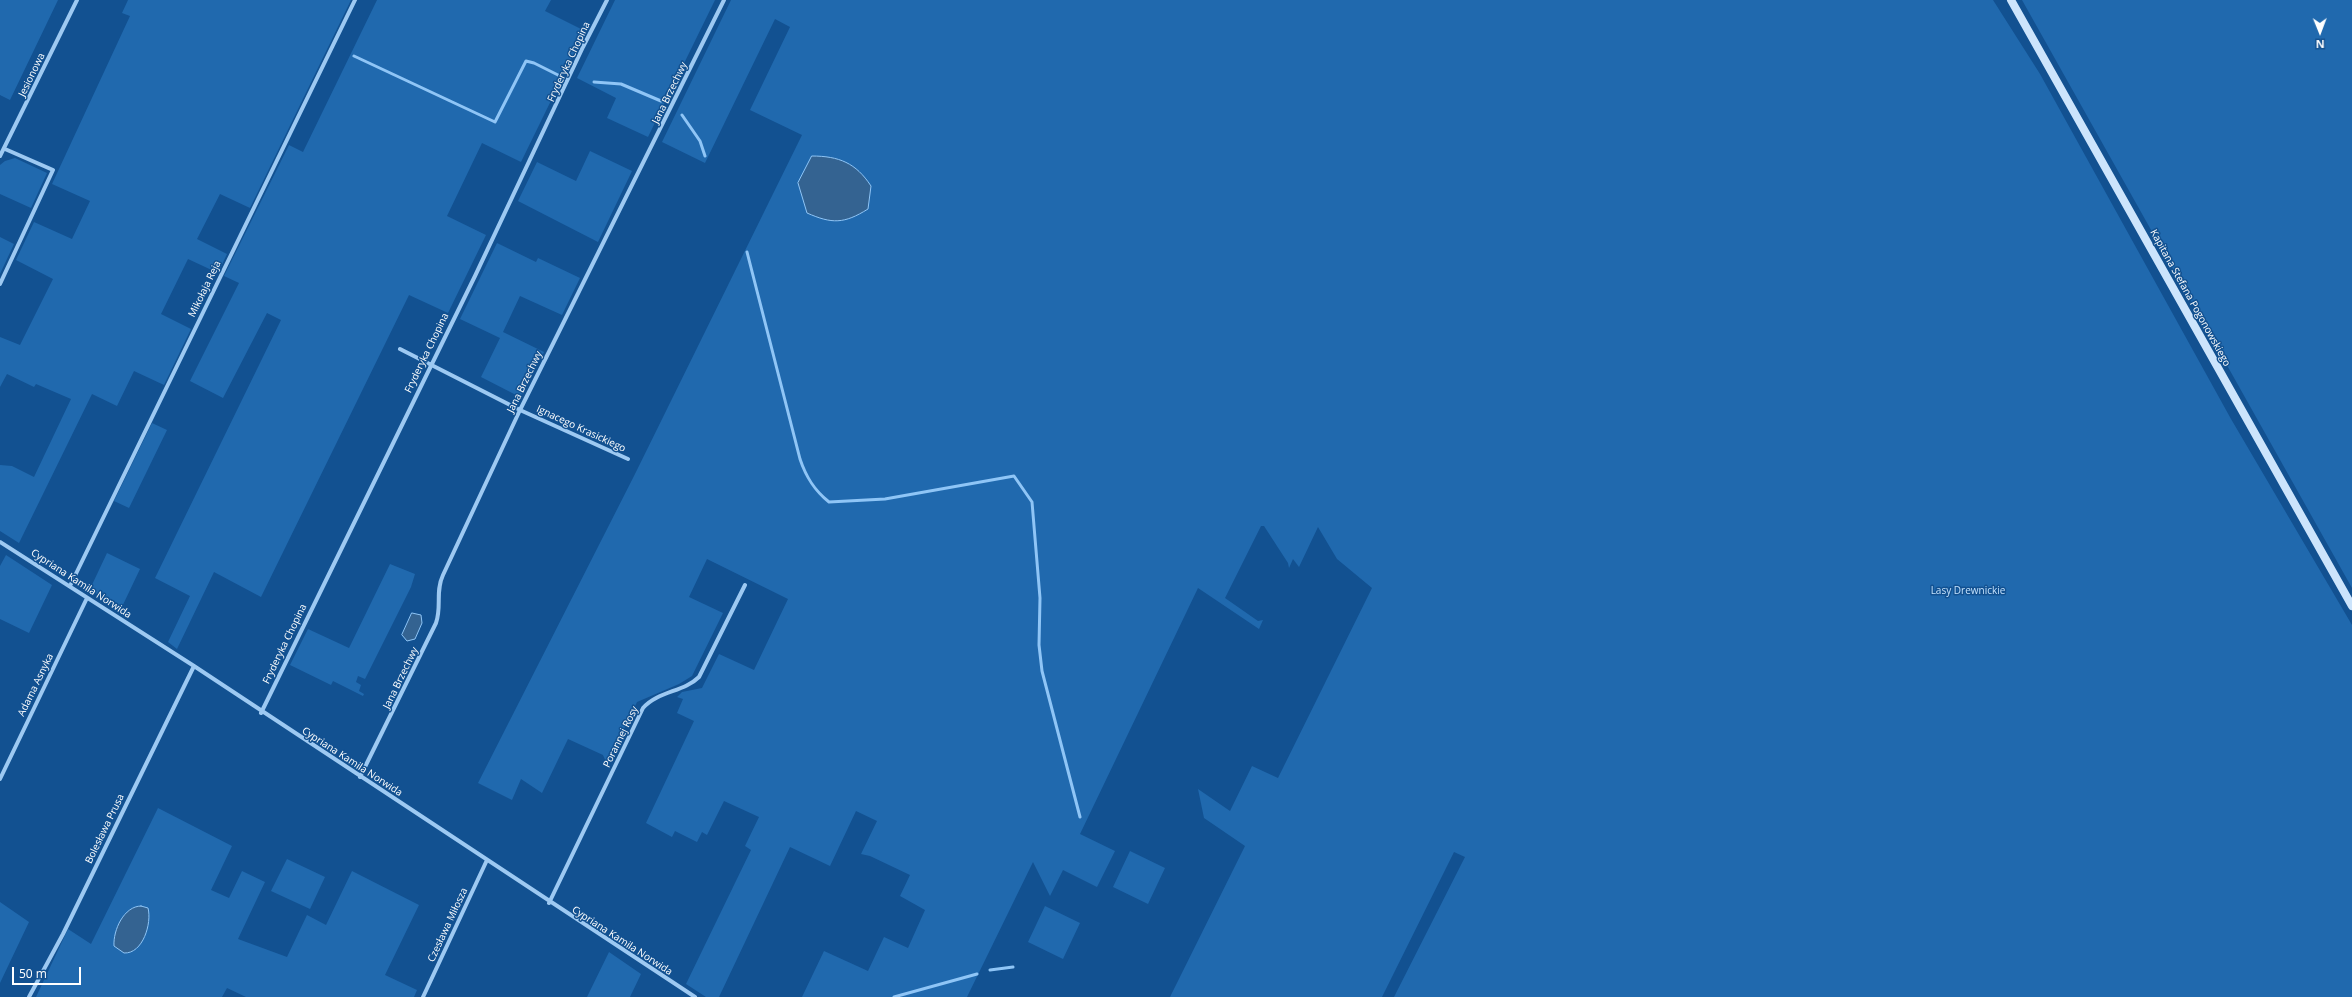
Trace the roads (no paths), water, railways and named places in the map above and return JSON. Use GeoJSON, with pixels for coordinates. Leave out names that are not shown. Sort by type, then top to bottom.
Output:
{"type":"FeatureCollection","features":[{"type":"Feature","properties":{"kind":"main road","name":"Kapitana Stefana Pogonowskiego"},"geometry":{"type":"LineString","coordinates":[[2011,0],[2352,606]]}},
{"type":"Feature","properties":{"kind":"street","name":"Jesionowa"},"geometry":{"type":"LineString","coordinates":[[0,156],[5,149],[77,0]]}},
{"type":"Feature","properties":{"kind":"street","name":"Mikołaja Reja"},"geometry":{"type":"LineString","coordinates":[[70,586],[355,0]]}},
{"type":"Feature","properties":{"kind":"street","name":"Fryderyka Chopina"},"geometry":{"type":"LineString","coordinates":[[261,713],[430,364],[548,125],[583,47],[607,0]]}},
{"type":"Feature","properties":{"kind":"street","name":"Jana Brzechwy"},"geometry":{"type":"LineString","coordinates":[[360,777],[436,623],[441,608],[437,591],[439,584],[520,410],[724,0]]}},
{"type":"Feature","properties":{"kind":"street"},"geometry":{"type":"LineString","coordinates":[[0,284],[53,170],[5,149]]}},
{"type":"Feature","properties":{"kind":"street","name":"Ignacego Krasickiego"},"geometry":{"type":"LineString","coordinates":[[400,349],[520,410],[628,459]]}},
{"type":"Feature","properties":{"kind":"street","name":"Cypriana Kamila Norwida"},"geometry":{"type":"LineString","coordinates":[[0,542],[194,666],[261,713],[487,860],[549,903],[695,997]]}},
{"type":"Feature","properties":{"kind":"street","name":"Porannej Rosy"},"geometry":{"type":"LineString","coordinates":[[549,903],[644,708],[652,700],[691,685],[699,677],[745,585]]}},
{"type":"Feature","properties":{"kind":"street","name":"Adama Asnyka"},"geometry":{"type":"LineString","coordinates":[[0,779],[87,598]]}},
{"type":"Feature","properties":{"kind":"street","name":"Bolesława Prusa"},"geometry":{"type":"LineString","coordinates":[[29,997],[66,927],[194,666]]}},
{"type":"Feature","properties":{"kind":"street","name":"Czesława Miłosza"},"geometry":{"type":"LineString","coordinates":[[423,997],[487,860]]}},
{"type":"Feature","properties":{"kind":"waterway"},"geometry":{"type":"LineString","coordinates":[[354,56],[495,122],[526,61],[534,63],[560,76]]}},
{"type":"Feature","properties":{"kind":"waterway"},"geometry":{"type":"LineString","coordinates":[[594,82],[621,84],[661,101]]}},
{"type":"Feature","properties":{"kind":"waterway"},"geometry":{"type":"LineString","coordinates":[[682,115],[700,141],[705,156]]}},
{"type":"Feature","properties":{"kind":"waterway"},"geometry":{"type":"LineString","coordinates":[[747,252],[800,459],[811,483],[829,502],[885,499],[1014,476],[1032,502],[1040,598],[1039,645],[1042,671],[1080,817]]}},
{"type":"Feature","properties":{"kind":"waterway"},"geometry":{"type":"LineString","coordinates":[[990,970],[1013,967]]}},
{"type":"Feature","properties":{"kind":"waterway"},"geometry":{"type":"LineString","coordinates":[[894,997],[977,974]]}},
{"type":"Feature","properties":{"kind":"park label","name":"Lasy Drewnickie"},"geometry":{"type":"Point","coordinates":[1968,591]}}]}
